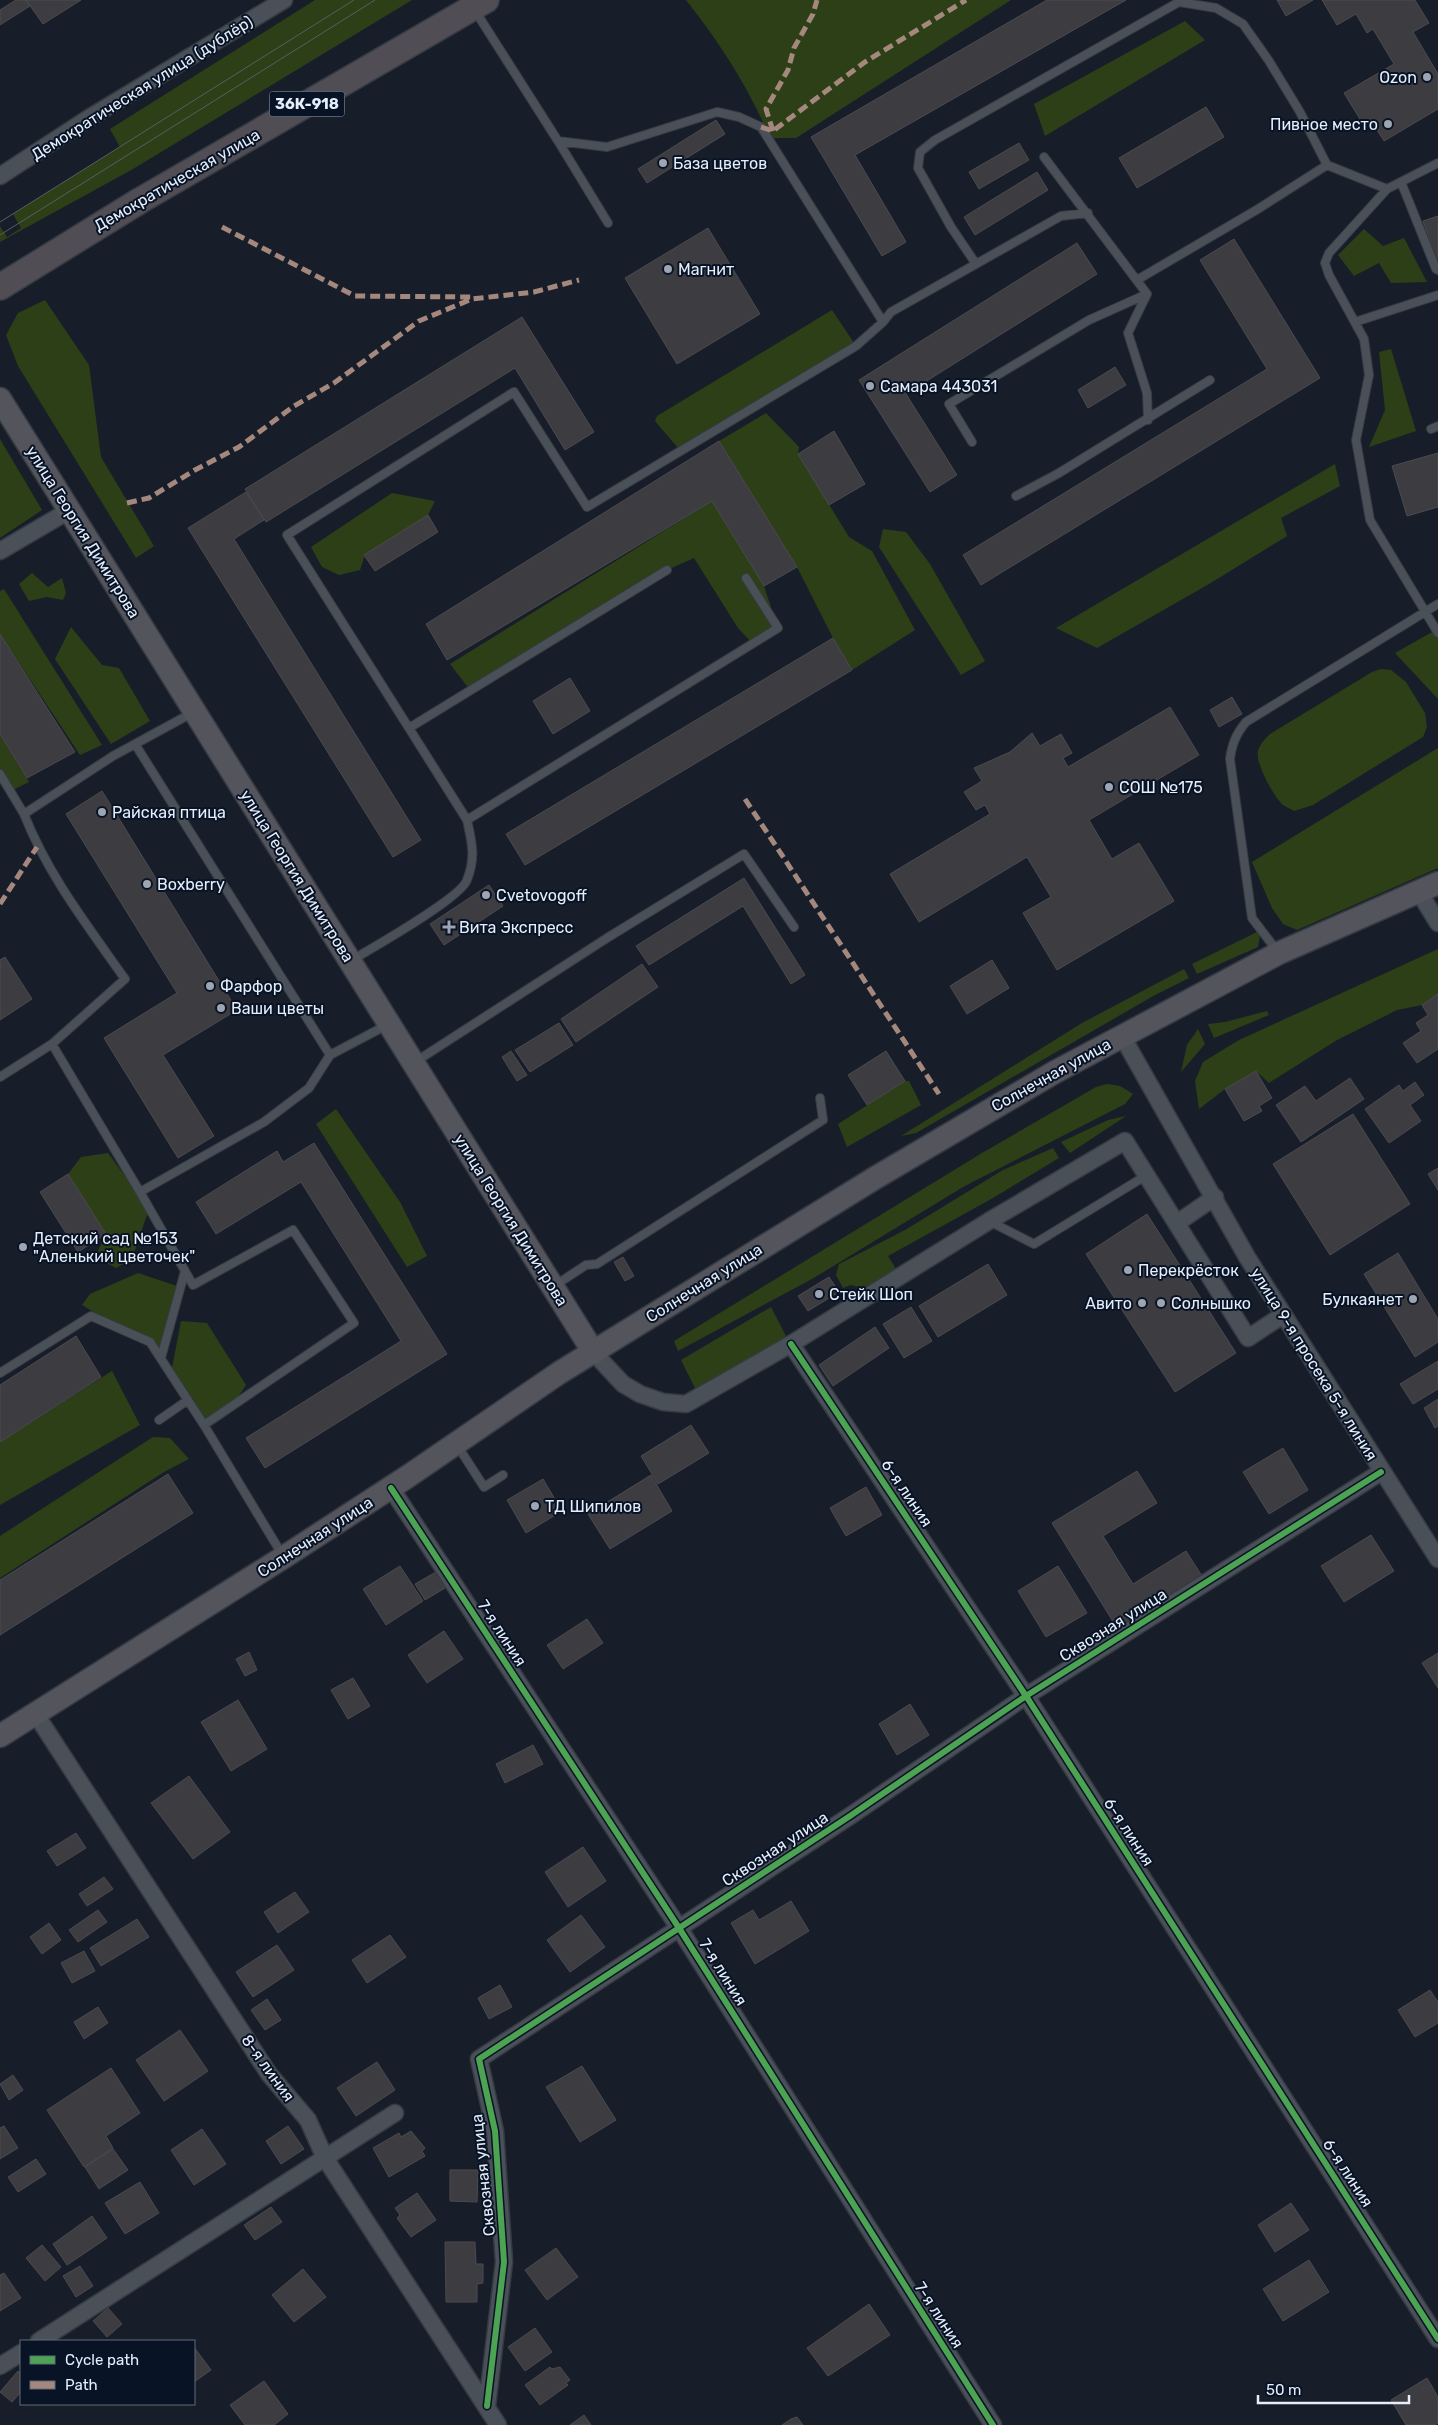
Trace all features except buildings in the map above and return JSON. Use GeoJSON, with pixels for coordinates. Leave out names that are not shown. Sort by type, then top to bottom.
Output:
{"type":"FeatureCollection","features":[{"type":"Feature","properties":{"kind":"main road","name":"Демократическая улица"},"geometry":{"type":"LineString","coordinates":[[0,288],[141,200],[480,4]]}},
{"type":"Feature","properties":{"kind":"main road","name":"улица Георгия Димитрова"},"geometry":{"type":"LineString","coordinates":[[0,399],[594,1353]]}},
{"type":"Feature","properties":{"kind":"main road","name":"Солнечная улица"},"geometry":{"type":"LineString","coordinates":[[0,1736],[391,1488],[559,1374],[884,1173],[1055,1072],[1279,953],[1428,888]]}},
{"type":"Feature","properties":{"kind":"street","name":"Демократическая улица (дублёр)"},"geometry":{"type":"LineString","coordinates":[[0,176],[89,118],[284,0]]}},
{"type":"Feature","properties":{"kind":"street"},"geometry":{"type":"LineString","coordinates":[[0,551],[70,510]]}},
{"type":"Feature","properties":{"kind":"street"},"geometry":{"type":"LineString","coordinates":[[1428,888],[1438,923]]}},
{"type":"Feature","properties":{"kind":"street","name":"улица 9-я просека 5-я линия"},"geometry":{"type":"LineString","coordinates":[[1122,1036],[1248,1257],[1381,1472],[1438,1560]]}},
{"type":"Feature","properties":{"kind":"street"},"geometry":{"type":"LineString","coordinates":[[594,1353],[623,1384],[640,1394],[663,1402],[686,1404],[791,1344],[1125,1141],[1248,1338],[1283,1315]]}},
{"type":"Feature","properties":{"kind":"street"},"geometry":{"type":"LineString","coordinates":[[1177,1224],[1215,1198]]}},
{"type":"Feature","properties":{"kind":"street","name":"6-я линия"},"geometry":{"type":"LineString","coordinates":[[791,1344],[1026,1696],[1438,2339]]}},
{"type":"Feature","properties":{"kind":"street","name":"Сквозная улица"},"geometry":{"type":"LineString","coordinates":[[486,2406],[504,2262],[495,2131],[479,2059],[850,1816],[1026,1696],[1381,1472]]}},
{"type":"Feature","properties":{"kind":"street","name":"7-я линия"},"geometry":{"type":"LineString","coordinates":[[391,1488],[679,1928],[993,2425]]}},
{"type":"Feature","properties":{"kind":"street","name":"8-я линия"},"geometry":{"type":"LineString","coordinates":[[35,1713],[269,2074],[308,2120],[324,2158],[498,2425]]}},
{"type":"Feature","properties":{"kind":"street"},"geometry":{"type":"LineString","coordinates":[[41,2340],[395,2113]]}},
{"type":"Feature","properties":{"kind":"street"},"geometry":{"type":"LineString","coordinates":[[0,2366],[20,2354]]}},
{"type":"Feature","properties":{"kind":"lane"},"geometry":{"type":"LineString","coordinates":[[976,264],[951,227],[918,168],[920,152],[935,140],[1179,2],[1216,8],[1243,24],[1290,95],[1328,165],[1387,189]]}},
{"type":"Feature","properties":{"kind":"lane"},"geometry":{"type":"LineString","coordinates":[[480,4],[558,141],[608,223]]}},
{"type":"Feature","properties":{"kind":"lane"},"geometry":{"type":"LineString","coordinates":[[558,141],[606,147],[717,112],[739,117],[761,127],[883,322]]}},
{"type":"Feature","properties":{"kind":"lane"},"geometry":{"type":"LineString","coordinates":[[1044,157],[1147,294]]}},
{"type":"Feature","properties":{"kind":"lane"},"geometry":{"type":"LineString","coordinates":[[1438,163],[1387,189],[1329,253],[1325,263],[1329,275],[1364,339],[1369,375],[1356,440],[1370,520],[1438,633]]}},
{"type":"Feature","properties":{"kind":"lane"},"geometry":{"type":"LineString","coordinates":[[1137,280],[1258,209],[1328,165]]}},
{"type":"Feature","properties":{"kind":"lane"},"geometry":{"type":"LineString","coordinates":[[1401,182],[1438,270]]}},
{"type":"Feature","properties":{"kind":"lane"},"geometry":{"type":"LineString","coordinates":[[350,961],[440,905],[467,882],[474,852],[467,820],[287,535],[514,392],[587,507],[856,346],[883,322],[891,312],[1061,216],[1088,214]]}},
{"type":"Feature","properties":{"kind":"lane"},"geometry":{"type":"LineString","coordinates":[[1147,294],[1128,333],[1147,392],[1148,420]]}},
{"type":"Feature","properties":{"kind":"lane"},"geometry":{"type":"LineString","coordinates":[[972,442],[949,404],[1089,320],[1147,294]]}},
{"type":"Feature","properties":{"kind":"lane"},"geometry":{"type":"LineString","coordinates":[[1355,322],[1438,295]]}},
{"type":"Feature","properties":{"kind":"lane"},"geometry":{"type":"LineString","coordinates":[[1016,496],[1060,473],[1210,380]]}},
{"type":"Feature","properties":{"kind":"lane"},"geometry":{"type":"LineString","coordinates":[[409,728],[666,570]]}},
{"type":"Feature","properties":{"kind":"lane"},"geometry":{"type":"LineString","coordinates":[[467,820],[778,628],[746,578]]}},
{"type":"Feature","properties":{"kind":"lane"},"geometry":{"type":"LineString","coordinates":[[1279,953],[1252,918],[1236,817],[1230,759],[1232,744],[1237,732],[1246,722],[1438,604]]}},
{"type":"Feature","properties":{"kind":"lane"},"geometry":{"type":"LineString","coordinates":[[24,814],[135,744],[195,712]]}},
{"type":"Feature","properties":{"kind":"lane"},"geometry":{"type":"LineString","coordinates":[[135,744],[330,1055]]}},
{"type":"Feature","properties":{"kind":"lane"},"geometry":{"type":"LineString","coordinates":[[0,774],[24,814],[37,847],[62,889],[125,979],[52,1044],[0,1077]]}},
{"type":"Feature","properties":{"kind":"lane"},"geometry":{"type":"LineString","coordinates":[[413,1063],[607,938],[744,854],[794,927]]}},
{"type":"Feature","properties":{"kind":"lane"},"geometry":{"type":"LineString","coordinates":[[140,1192],[264,1122],[309,1088],[330,1055],[389,1024]]}},
{"type":"Feature","properties":{"kind":"lane"},"geometry":{"type":"LineString","coordinates":[[52,1044],[193,1285],[293,1230],[354,1323],[204,1425]]}},
{"type":"Feature","properties":{"kind":"lane"},"geometry":{"type":"LineString","coordinates":[[553,1287],[586,1265],[597,1264],[823,1120],[820,1098]]}},
{"type":"Feature","properties":{"kind":"lane"},"geometry":{"type":"LineString","coordinates":[[989,1222],[1034,1244],[1147,1176]]}},
{"type":"Feature","properties":{"kind":"lane"},"geometry":{"type":"LineString","coordinates":[[161,1358],[185,1271]]}},
{"type":"Feature","properties":{"kind":"lane"},"geometry":{"type":"LineString","coordinates":[[0,1373],[91,1316],[150,1342],[204,1425],[284,1557]]}},
{"type":"Feature","properties":{"kind":"lane"},"geometry":{"type":"LineString","coordinates":[[159,1420],[188,1400]]}},
{"type":"Feature","properties":{"kind":"lane"},"geometry":{"type":"LineString","coordinates":[[456,1443],[484,1487],[503,1474]]}},
{"type":"Feature","properties":{"kind":"green space"},"geometry":{"type":"Polygon","coordinates":[[[315,0],[412,0],[133,169],[0,242],[0,226],[7,237],[21,228],[13,214],[120,147],[110,129],[315,0]]]}},
{"type":"Feature","properties":{"kind":"green space"},"geometry":{"type":"Polygon","coordinates":[[[686,0],[1011,0],[796,138],[770,138],[753,101],[733,66],[686,0]]]}},
{"type":"Feature","properties":{"kind":"green space"},"geometry":{"type":"Polygon","coordinates":[[[1185,21],[1205,40],[1045,136],[1034,104],[1185,21]]]}},
{"type":"Feature","properties":{"kind":"green space"},"geometry":{"type":"Polygon","coordinates":[[[1364,229],[1383,246],[1404,238],[1427,282],[1391,283],[1379,263],[1354,276],[1338,255],[1364,229]]]}},
{"type":"Feature","properties":{"kind":"green space"},"geometry":{"type":"Polygon","coordinates":[[[45,300],[89,365],[101,457],[154,546],[136,558],[18,366],[6,335],[18,313],[45,300]]]}},
{"type":"Feature","properties":{"kind":"green space"},"geometry":{"type":"Polygon","coordinates":[[[832,310],[856,346],[678,448],[655,421],[657,416],[832,310]]]}},
{"type":"Feature","properties":{"kind":"green space"},"geometry":{"type":"Polygon","coordinates":[[[1391,349],[1416,431],[1369,447],[1385,410],[1379,352],[1391,349]]]}},
{"type":"Feature","properties":{"kind":"green space"},"geometry":{"type":"Polygon","coordinates":[[[766,413],[799,447],[798,454],[849,537],[872,551],[915,630],[852,670],[833,638],[797,567],[719,441],[766,413]]]}},
{"type":"Feature","properties":{"kind":"green space"},"geometry":{"type":"Polygon","coordinates":[[[0,439],[42,510],[0,538],[0,439]]]}},
{"type":"Feature","properties":{"kind":"green space"},"geometry":{"type":"Polygon","coordinates":[[[1335,464],[1340,486],[1281,518],[1287,536],[1209,584],[1097,648],[1056,628],[1335,464]]]}},
{"type":"Feature","properties":{"kind":"green space"},"geometry":{"type":"Polygon","coordinates":[[[392,493],[435,501],[428,515],[365,555],[360,570],[339,575],[322,567],[311,547],[392,493]]]}},
{"type":"Feature","properties":{"kind":"green space"},"geometry":{"type":"Polygon","coordinates":[[[712,501],[764,586],[778,628],[753,644],[738,628],[694,558],[667,570],[470,690],[450,664],[712,501]]]}},
{"type":"Feature","properties":{"kind":"green space"},"geometry":{"type":"Polygon","coordinates":[[[883,529],[906,532],[930,564],[985,661],[961,675],[879,547],[883,529]]]}},
{"type":"Feature","properties":{"kind":"green space"},"geometry":{"type":"Polygon","coordinates":[[[32,573],[48,587],[62,578],[66,593],[63,600],[47,597],[29,601],[19,584],[32,573]]]}},
{"type":"Feature","properties":{"kind":"green space"},"geometry":{"type":"Polygon","coordinates":[[[4,589],[102,745],[80,755],[0,634],[0,591],[4,589]]]}},
{"type":"Feature","properties":{"kind":"green space"},"geometry":{"type":"Polygon","coordinates":[[[71,627],[102,665],[119,668],[150,721],[111,744],[55,659],[71,627]]]}},
{"type":"Feature","properties":{"kind":"green space"},"geometry":{"type":"Polygon","coordinates":[[[1434,631],[1438,638],[1438,699],[1395,653],[1434,631]]]}},
{"type":"Feature","properties":{"kind":"green space"},"geometry":{"type":"Polygon","coordinates":[[[1381,669],[1391,670],[1406,682],[1425,713],[1427,727],[1423,737],[1313,805],[1294,811],[1283,805],[1270,788],[1262,771],[1258,756],[1260,746],[1270,734],[1372,672],[1381,669]]]}},
{"type":"Feature","properties":{"kind":"green space"},"geometry":{"type":"Polygon","coordinates":[[[0,735],[29,782],[11,791],[0,775],[0,735]]]}},
{"type":"Feature","properties":{"kind":"green space"},"geometry":{"type":"Polygon","coordinates":[[[1438,748],[1438,868],[1297,930],[1283,924],[1272,908],[1252,862],[1438,748]]]}},
{"type":"Feature","properties":{"kind":"green space"},"geometry":{"type":"Polygon","coordinates":[[[1261,930],[1258,947],[1197,974],[1192,964],[1261,930]]]}},
{"type":"Feature","properties":{"kind":"green space"},"geometry":{"type":"Polygon","coordinates":[[[1438,949],[1438,995],[1422,1005],[1397,1010],[1337,1040],[1269,1083],[1256,1071],[1225,1089],[1199,1109],[1195,1081],[1203,1062],[1239,1040],[1438,949]]]}},
{"type":"Feature","properties":{"kind":"green space"},"geometry":{"type":"Polygon","coordinates":[[[1184,969],[1189,978],[1155,995],[916,1133],[901,1136],[1082,1023],[1184,969]]]}},
{"type":"Feature","properties":{"kind":"green space"},"geometry":{"type":"Polygon","coordinates":[[[1267,1011],[1269,1015],[1214,1038],[1208,1024],[1225,1022],[1267,1011]]]}},
{"type":"Feature","properties":{"kind":"green space"},"geometry":{"type":"Polygon","coordinates":[[[1198,1029],[1205,1044],[1181,1072],[1187,1045],[1198,1029]]]}},
{"type":"Feature","properties":{"kind":"green space"},"geometry":{"type":"Polygon","coordinates":[[[905,1081],[909,1081],[921,1105],[847,1147],[838,1124],[905,1081]]]}},
{"type":"Feature","properties":{"kind":"green space"},"geometry":{"type":"Polygon","coordinates":[[[1107,1084],[1120,1086],[1133,1094],[1125,1104],[963,1187],[812,1279],[678,1351],[674,1341],[982,1153],[1096,1087],[1107,1084]]]}},
{"type":"Feature","properties":{"kind":"green space"},"geometry":{"type":"Polygon","coordinates":[[[336,1109],[400,1202],[427,1256],[407,1267],[316,1124],[336,1109]]]}},
{"type":"Feature","properties":{"kind":"green space"},"geometry":{"type":"Polygon","coordinates":[[[1126,1116],[1070,1153],[1061,1142],[1108,1120],[1126,1116]]]}},
{"type":"Feature","properties":{"kind":"green space"},"geometry":{"type":"Polygon","coordinates":[[[1053,1148],[1059,1158],[993,1198],[888,1256],[896,1269],[863,1288],[851,1285],[843,1288],[836,1275],[839,1264],[905,1230],[1003,1170],[1053,1148]]]}},
{"type":"Feature","properties":{"kind":"green space"},"geometry":{"type":"Polygon","coordinates":[[[108,1153],[149,1209],[132,1259],[116,1268],[95,1257],[106,1234],[68,1174],[81,1157],[108,1153]]]}},
{"type":"Feature","properties":{"kind":"green space"},"geometry":{"type":"Polygon","coordinates":[[[138,1273],[180,1287],[161,1358],[150,1342],[125,1331],[82,1305],[90,1294],[138,1273]]]}},
{"type":"Feature","properties":{"kind":"green space"},"geometry":{"type":"Polygon","coordinates":[[[771,1307],[786,1336],[697,1392],[681,1360],[771,1307]]]}},
{"type":"Feature","properties":{"kind":"green space"},"geometry":{"type":"Polygon","coordinates":[[[181,1321],[207,1323],[246,1385],[232,1406],[204,1425],[171,1373],[181,1321]]]}},
{"type":"Feature","properties":{"kind":"green space"},"geometry":{"type":"Polygon","coordinates":[[[112,1371],[140,1425],[0,1505],[0,1442],[112,1371]]]}},
{"type":"Feature","properties":{"kind":"green space"},"geometry":{"type":"Polygon","coordinates":[[[153,1437],[170,1438],[189,1459],[164,1472],[0,1578],[0,1536],[153,1437]]]}},
{"type":"Feature","properties":{"kind":"tram line"},"geometry":{"type":"LineString","coordinates":[[0,222],[354,0]]}},
{"type":"Feature","properties":{"kind":"tram line"},"geometry":{"type":"LineString","coordinates":[[0,235],[375,0]]}},
{"type":"Feature","properties":{"kind":"marked path"},"geometry":{"type":"LineString","coordinates":[[773,131],[766,109],[788,70],[794,48],[813,14],[817,0]]}},
{"type":"Feature","properties":{"kind":"marked path"},"geometry":{"type":"LineString","coordinates":[[761,127],[773,131],[865,62],[966,0]]}},
{"type":"Feature","properties":{"kind":"marked path"},"geometry":{"type":"LineString","coordinates":[[222,227],[355,296],[472,297]]}},
{"type":"Feature","properties":{"kind":"marked path"},"geometry":{"type":"LineString","coordinates":[[127,503],[149,498],[195,470],[239,447],[294,406],[334,383],[419,321],[472,299],[534,292],[579,280]]}},
{"type":"Feature","properties":{"kind":"marked path"},"geometry":{"type":"LineString","coordinates":[[745,799],[939,1094]]}},
{"type":"Feature","properties":{"kind":"marked path"},"geometry":{"type":"LineString","coordinates":[[0,904],[37,847]]}},
{"type":"Feature","properties":{"kind":"cycle path"},"geometry":{"type":"LineString","coordinates":[[791,1344],[1026,1696],[1438,2339]]}},
{"type":"Feature","properties":{"kind":"cycle path"},"geometry":{"type":"LineString","coordinates":[[487,2406],[504,2262],[495,2131],[479,2059],[850,1816],[1026,1696],[1381,1472]]}},
{"type":"Feature","properties":{"kind":"cycle path"},"geometry":{"type":"LineString","coordinates":[[391,1488],[679,1928],[993,2425]]}},
{"type":"Feature","properties":{"kind":"place","name":"Ozon"},"geometry":{"type":"Point","coordinates":[1427,77]}},
{"type":"Feature","properties":{"kind":"place","name":"Пивное место"},"geometry":{"type":"Point","coordinates":[1388,124]}},
{"type":"Feature","properties":{"kind":"place","name":"База цветов"},"geometry":{"type":"Point","coordinates":[663,163]}},
{"type":"Feature","properties":{"kind":"place","name":"Магнит"},"geometry":{"type":"Point","coordinates":[668,269]}},
{"type":"Feature","properties":{"kind":"place","name":"Самара 443031"},"geometry":{"type":"Point","coordinates":[870,386]}},
{"type":"Feature","properties":{"kind":"place","name":"СОШ №175"},"geometry":{"type":"Point","coordinates":[1109,787]}},
{"type":"Feature","properties":{"kind":"place","name":"Райская птица"},"geometry":{"type":"Point","coordinates":[102,812]}},
{"type":"Feature","properties":{"kind":"place","name":"Boxberry"},"geometry":{"type":"Point","coordinates":[147,884]}},
{"type":"Feature","properties":{"kind":"place","name":"Cvetovogoff"},"geometry":{"type":"Point","coordinates":[486,895]}},
{"type":"Feature","properties":{"kind":"place","name":"Вита Экспресс"},"geometry":{"type":"Point","coordinates":[449,927]}},
{"type":"Feature","properties":{"kind":"place","name":"Фарфор"},"geometry":{"type":"Point","coordinates":[210,986]}},
{"type":"Feature","properties":{"kind":"place","name":"Ваши цветы"},"geometry":{"type":"Point","coordinates":[221,1008]}},
{"type":"Feature","properties":{"kind":"place","name":"Детский сад №153 \"Аленький цветочек\""},"geometry":{"type":"Point","coordinates":[23,1247]}},
{"type":"Feature","properties":{"kind":"place","name":"Перекрёсток"},"geometry":{"type":"Point","coordinates":[1128,1270]}},
{"type":"Feature","properties":{"kind":"place","name":"Стейк Шоп"},"geometry":{"type":"Point","coordinates":[819,1294]}},
{"type":"Feature","properties":{"kind":"place","name":"Булкаянет"},"geometry":{"type":"Point","coordinates":[1413,1299]}},
{"type":"Feature","properties":{"kind":"place","name":"Авито"},"geometry":{"type":"Point","coordinates":[1142,1303]}},
{"type":"Feature","properties":{"kind":"place","name":"Солнышко"},"geometry":{"type":"Point","coordinates":[1161,1303]}},
{"type":"Feature","properties":{"kind":"place","name":"ТД Шипилов"},"geometry":{"type":"Point","coordinates":[535,1506]}}]}
